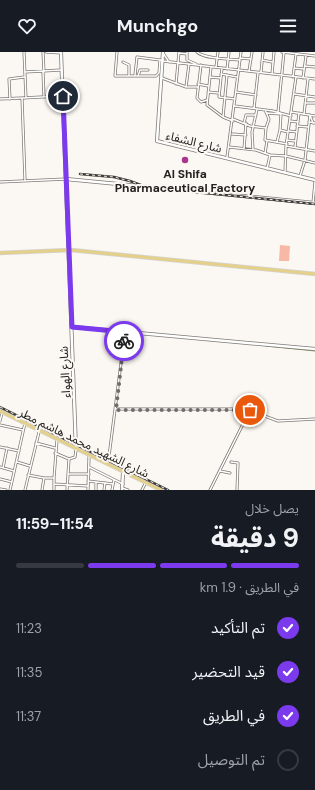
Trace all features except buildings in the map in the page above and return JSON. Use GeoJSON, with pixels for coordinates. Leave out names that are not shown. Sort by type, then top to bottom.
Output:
{"type":"FeatureCollection","features":[{"type":"Feature","properties":{"kind":"main road"},"geometry":{"type":"LineString","coordinates":[[0,254],[70,251],[315,274]]}},
{"type":"Feature","properties":{"kind":"main road","name":"شارع الشهيد محمد هاشم مطر"},"geometry":{"type":"LineString","coordinates":[[1,413],[161,490]]}},
{"type":"Feature","properties":{"kind":"main road","name":"شارع الشهيد محمد هاشم مطر"},"geometry":{"type":"LineString","coordinates":[[25,424],[57,440]]}},
{"type":"Feature","properties":{"kind":"main road","name":"شارع الشهيد محمد هاشم مطر"},"geometry":{"type":"LineString","coordinates":[[77,450],[157,490]]}},
{"type":"Feature","properties":{"kind":"street"},"geometry":{"type":"LineString","coordinates":[[24,52],[26,98]]}},
{"type":"Feature","properties":{"kind":"street"},"geometry":{"type":"LineString","coordinates":[[43,52],[44,97]]}},
{"type":"Feature","properties":{"kind":"street"},"geometry":{"type":"LineString","coordinates":[[46,52],[61,52]]}},
{"type":"Feature","properties":{"kind":"street","name":"شارع الهواء"},"geometry":{"type":"LineString","coordinates":[[61,52],[77,450]]}},
{"type":"Feature","properties":{"kind":"street"},"geometry":{"type":"LineString","coordinates":[[117,52],[115,76],[157,76],[162,60]]}},
{"type":"Feature","properties":{"kind":"street"},"geometry":{"type":"LineString","coordinates":[[163,52],[169,62]]}},
{"type":"Feature","properties":{"kind":"street","name":"شارع الشفاء"},"geometry":{"type":"LineString","coordinates":[[163,52],[156,140],[315,181]]}},
{"type":"Feature","properties":{"kind":"street"},"geometry":{"type":"LineString","coordinates":[[176,84],[179,52],[187,53],[187,60],[197,65]]}},
{"type":"Feature","properties":{"kind":"street"},"geometry":{"type":"LineString","coordinates":[[198,52],[202,55],[217,58],[251,59]]}},
{"type":"Feature","properties":{"kind":"street"},"geometry":{"type":"LineString","coordinates":[[216,67],[218,52]]}},
{"type":"Feature","properties":{"kind":"street"},"geometry":{"type":"LineString","coordinates":[[227,69],[229,52]]}},
{"type":"Feature","properties":{"kind":"street"},"geometry":{"type":"LineString","coordinates":[[227,159],[241,52]]}},
{"type":"Feature","properties":{"kind":"street"},"geometry":{"type":"LineString","coordinates":[[249,71],[252,52]]}},
{"type":"Feature","properties":{"kind":"street"},"geometry":{"type":"LineString","coordinates":[[254,108],[263,52]]}},
{"type":"Feature","properties":{"kind":"street"},"geometry":{"type":"LineString","coordinates":[[272,74],[274,52]]}},
{"type":"Feature","properties":{"kind":"street"},"geometry":{"type":"LineString","coordinates":[[278,112],[283,52],[296,54],[303,53],[314,56],[313,52]]}},
{"type":"Feature","properties":{"kind":"street"},"geometry":{"type":"LineString","coordinates":[[293,77],[296,54]]}},
{"type":"Feature","properties":{"kind":"street"},"geometry":{"type":"LineString","coordinates":[[303,78],[306,55]]}},
{"type":"Feature","properties":{"kind":"street"},"geometry":{"type":"LineString","coordinates":[[135,75],[137,57],[308,79],[315,79],[315,76]]}},
{"type":"Feature","properties":{"kind":"street"},"geometry":{"type":"LineString","coordinates":[[262,60],[273,62]]}},
{"type":"Feature","properties":{"kind":"street"},"geometry":{"type":"LineString","coordinates":[[123,62],[129,64],[129,75]]}},
{"type":"Feature","properties":{"kind":"street"},"geometry":{"type":"LineString","coordinates":[[186,87],[189,64]]}},
{"type":"Feature","properties":{"kind":"street"},"geometry":{"type":"LineString","coordinates":[[201,66],[197,99],[201,102],[207,100]]}},
{"type":"Feature","properties":{"kind":"street"},"geometry":{"type":"LineString","coordinates":[[211,66],[207,100],[208,106],[223,116],[233,120],[266,128]]}},
{"type":"Feature","properties":{"kind":"street"},"geometry":{"type":"LineString","coordinates":[[305,66],[315,67]]}},
{"type":"Feature","properties":{"kind":"street"},"geometry":{"type":"LineString","coordinates":[[222,68],[219,97],[235,99]]}},
{"type":"Feature","properties":{"kind":"street"},"geometry":{"type":"LineString","coordinates":[[294,68],[304,69]]}},
{"type":"Feature","properties":{"kind":"street"},"geometry":{"type":"LineString","coordinates":[[25,72],[62,70]]}},
{"type":"Feature","properties":{"kind":"street"},"geometry":{"type":"LineString","coordinates":[[138,76],[140,70],[148,70]]}},
{"type":"Feature","properties":{"kind":"street"},"geometry":{"type":"LineString","coordinates":[[222,74],[238,77]]}},
{"type":"Feature","properties":{"kind":"street"},"geometry":{"type":"LineString","coordinates":[[223,116],[227,75]]}},
{"type":"Feature","properties":{"kind":"street"},"geometry":{"type":"LineString","coordinates":[[10,99],[9,79],[25,77]]}},
{"type":"Feature","properties":{"kind":"street"},"geometry":{"type":"LineString","coordinates":[[210,77],[221,78]]}},
{"type":"Feature","properties":{"kind":"street"},"geometry":{"type":"LineString","coordinates":[[285,173],[287,140],[296,77]]}},
{"type":"Feature","properties":{"kind":"street"},"geometry":{"type":"LineString","coordinates":[[162,78],[186,87],[209,86]]}},
{"type":"Feature","properties":{"kind":"street"},"geometry":{"type":"LineString","coordinates":[[304,114],[308,79]]}},
{"type":"Feature","properties":{"kind":"street"},"geometry":{"type":"LineString","coordinates":[[220,90],[225,91]]}},
{"type":"Feature","properties":{"kind":"street"},"geometry":{"type":"LineString","coordinates":[[208,92],[219,93]]}},
{"type":"Feature","properties":{"kind":"street"},"geometry":{"type":"LineString","coordinates":[[236,92],[256,95]]}},
{"type":"Feature","properties":{"kind":"street"},"geometry":{"type":"LineString","coordinates":[[294,94],[315,97]]}},
{"type":"Feature","properties":{"kind":"street"},"geometry":{"type":"LineString","coordinates":[[0,99],[63,96]]}},
{"type":"Feature","properties":{"kind":"street"},"geometry":{"type":"LineString","coordinates":[[22,98],[25,180]]}},
{"type":"Feature","properties":{"kind":"street"},"geometry":{"type":"LineString","coordinates":[[305,103],[315,103]]}},
{"type":"Feature","properties":{"kind":"street"},"geometry":{"type":"LineString","coordinates":[[234,106],[278,112],[281,114]]}},
{"type":"Feature","properties":{"kind":"street"},"geometry":{"type":"LineString","coordinates":[[253,150],[252,132],[257,109]]}},
{"type":"Feature","properties":{"kind":"street"},"geometry":{"type":"LineString","coordinates":[[265,110],[269,117]]}},
{"type":"Feature","properties":{"kind":"street"},"geometry":{"type":"LineString","coordinates":[[292,112],[315,116],[315,112]]}},
{"type":"Feature","properties":{"kind":"street"},"geometry":{"type":"LineString","coordinates":[[267,113],[291,116]]}},
{"type":"Feature","properties":{"kind":"street"},"geometry":{"type":"LineString","coordinates":[[295,147],[299,113]]}},
{"type":"Feature","properties":{"kind":"street"},"geometry":{"type":"LineString","coordinates":[[265,153],[268,141],[265,139],[266,128],[269,117],[272,114]]}},
{"type":"Feature","properties":{"kind":"street"},"geometry":{"type":"LineString","coordinates":[[277,142],[280,130],[281,114]]}},
{"type":"Feature","properties":{"kind":"street"},"geometry":{"type":"LineString","coordinates":[[244,148],[246,135],[246,115],[256,115]]}},
{"type":"Feature","properties":{"kind":"street"},"geometry":{"type":"LineString","coordinates":[[300,177],[305,160],[310,115]]}},
{"type":"Feature","properties":{"kind":"street"},"geometry":{"type":"LineString","coordinates":[[310,115],[314,123]]}},
{"type":"Feature","properties":{"kind":"street"},"geometry":{"type":"LineString","coordinates":[[290,121],[298,122]]}},
{"type":"Feature","properties":{"kind":"street"},"geometry":{"type":"LineString","coordinates":[[309,122],[314,123]]}},
{"type":"Feature","properties":{"kind":"street"},"geometry":{"type":"LineString","coordinates":[[297,126],[308,127]]}},
{"type":"Feature","properties":{"kind":"street"},"geometry":{"type":"LineString","coordinates":[[280,130],[297,132]]}},
{"type":"Feature","properties":{"kind":"street"},"geometry":{"type":"LineString","coordinates":[[231,134],[246,135]]}},
{"type":"Feature","properties":{"kind":"street"},"geometry":{"type":"LineString","coordinates":[[287,140],[296,141]]}},
{"type":"Feature","properties":{"kind":"street"},"geometry":{"type":"LineString","coordinates":[[268,141],[315,151]]}},
{"type":"Feature","properties":{"kind":"street"},"geometry":{"type":"LineString","coordinates":[[229,147],[244,148],[270,155],[286,156],[315,163]]}},
{"type":"Feature","properties":{"kind":"street"},"geometry":{"type":"LineString","coordinates":[[267,169],[270,155]]}},
{"type":"Feature","properties":{"kind":"street"},"geometry":{"type":"LineString","coordinates":[[0,182],[66,179],[314,203],[315,181]]}},
{"type":"Feature","properties":{"kind":"street"},"geometry":{"type":"LineString","coordinates":[[72,327],[315,349]]}},
{"type":"Feature","properties":{"kind":"street"},"geometry":{"type":"LineString","coordinates":[[108,464],[125,332]]}},
{"type":"Feature","properties":{"kind":"street"},"geometry":{"type":"LineString","coordinates":[[116,410],[250,410],[278,421],[315,419]]}},
{"type":"Feature","properties":{"kind":"street"},"geometry":{"type":"LineString","coordinates":[[210,490],[250,410]]}},
{"type":"Feature","properties":{"kind":"street"},"geometry":{"type":"LineString","coordinates":[[0,421],[1,413]]}},
{"type":"Feature","properties":{"kind":"street"},"geometry":{"type":"LineString","coordinates":[[10,490],[25,424]]}},
{"type":"Feature","properties":{"kind":"street"},"geometry":{"type":"LineString","coordinates":[[0,426],[23,430]]}},
{"type":"Feature","properties":{"kind":"street"},"geometry":{"type":"LineString","coordinates":[[25,490],[39,432]]}},
{"type":"Feature","properties":{"kind":"street"},"geometry":{"type":"LineString","coordinates":[[54,490],[55,448],[57,440]]}},
{"type":"Feature","properties":{"kind":"street"},"geometry":{"type":"LineString","coordinates":[[36,443],[55,448]]}},
{"type":"Feature","properties":{"kind":"street"},"geometry":{"type":"LineString","coordinates":[[0,447],[19,451]]}},
{"type":"Feature","properties":{"kind":"street"},"geometry":{"type":"LineString","coordinates":[[3,468],[7,448]]}},
{"type":"Feature","properties":{"kind":"street"},"geometry":{"type":"LineString","coordinates":[[55,453],[69,459],[75,457],[77,450]]}},
{"type":"Feature","properties":{"kind":"street"},"geometry":{"type":"LineString","coordinates":[[88,490],[89,457]]}},
{"type":"Feature","properties":{"kind":"street"},"geometry":{"type":"LineString","coordinates":[[0,458],[5,459]]}},
{"type":"Feature","properties":{"kind":"street"},"geometry":{"type":"LineString","coordinates":[[67,490],[69,459]]}},
{"type":"Feature","properties":{"kind":"street"},"geometry":{"type":"LineString","coordinates":[[16,462],[30,466]]}},
{"type":"Feature","properties":{"kind":"street"},"geometry":{"type":"LineString","coordinates":[[231,462],[238,463],[236,490]]}},
{"type":"Feature","properties":{"kind":"street"},"geometry":{"type":"LineString","coordinates":[[89,467],[114,480],[128,490]]}},
{"type":"Feature","properties":{"kind":"street"},"geometry":{"type":"LineString","coordinates":[[0,468],[14,471]]}},
{"type":"Feature","properties":{"kind":"street"},"geometry":{"type":"LineString","coordinates":[[220,471],[230,473]]}},
{"type":"Feature","properties":{"kind":"street"},"geometry":{"type":"LineString","coordinates":[[122,473],[122,487]]}},
{"type":"Feature","properties":{"kind":"street"},"geometry":{"type":"LineString","coordinates":[[68,474],[89,474]]}},
{"type":"Feature","properties":{"kind":"street"},"geometry":{"type":"LineString","coordinates":[[28,475],[54,478]]}},
{"type":"Feature","properties":{"kind":"street"},"geometry":{"type":"LineString","coordinates":[[42,490],[44,478]]}},
{"type":"Feature","properties":{"kind":"street"},"geometry":{"type":"LineString","coordinates":[[0,479],[12,482]]}},
{"type":"Feature","properties":{"kind":"street"},"geometry":{"type":"LineString","coordinates":[[112,490],[114,480]]}},
{"type":"Feature","properties":{"kind":"street"},"geometry":{"type":"LineString","coordinates":[[88,481],[113,484]]}},
{"type":"Feature","properties":{"kind":"street"},"geometry":{"type":"LineString","coordinates":[[96,482],[96,490]]}},
{"type":"Feature","properties":{"kind":"street"},"geometry":{"type":"LineString","coordinates":[[104,490],[105,483]]}},
{"type":"Feature","properties":{"kind":"street"},"geometry":{"type":"LineString","coordinates":[[54,484],[88,486]]}},
{"type":"Feature","properties":{"kind":"street"},"geometry":{"type":"LineString","coordinates":[[142,490],[145,484]]}},
{"type":"Feature","properties":{"kind":"street"},"geometry":{"type":"LineString","coordinates":[[0,489],[6,490]]}},
{"type":"Feature","properties":{"kind":"shaded area"},"geometry":{"type":"Polygon","coordinates":[[[280,245],[290,246],[289,261],[279,261],[280,245]]]}},
{"type":"Feature","properties":{"kind":"waterway"},"geometry":{"type":"LineString","coordinates":[[266,346],[315,351]]}},
{"type":"Feature","properties":{"kind":"railway"},"geometry":{"type":"LineString","coordinates":[[80,174],[114,177],[146,187],[315,204]]}},
{"type":"Feature","properties":{"kind":"railway"},"geometry":{"type":"LineString","coordinates":[[0,407],[168,490]]}},
{"type":"Feature","properties":{"kind":"way so far"},"geometry":{"type":"LineString","coordinates":[[124,341],[116,410],[250,410]]}},
{"type":"Feature","properties":{"kind":"place","name":"Al Shifa Pharmaceutical Factory"},"geometry":{"type":"Point","coordinates":[185,160]}},
{"type":"Feature","properties":{"kind":"route"},"geometry":{"type":"LineString","coordinates":[[63,96],[72,327],[125,332],[124,341]]}}]}
